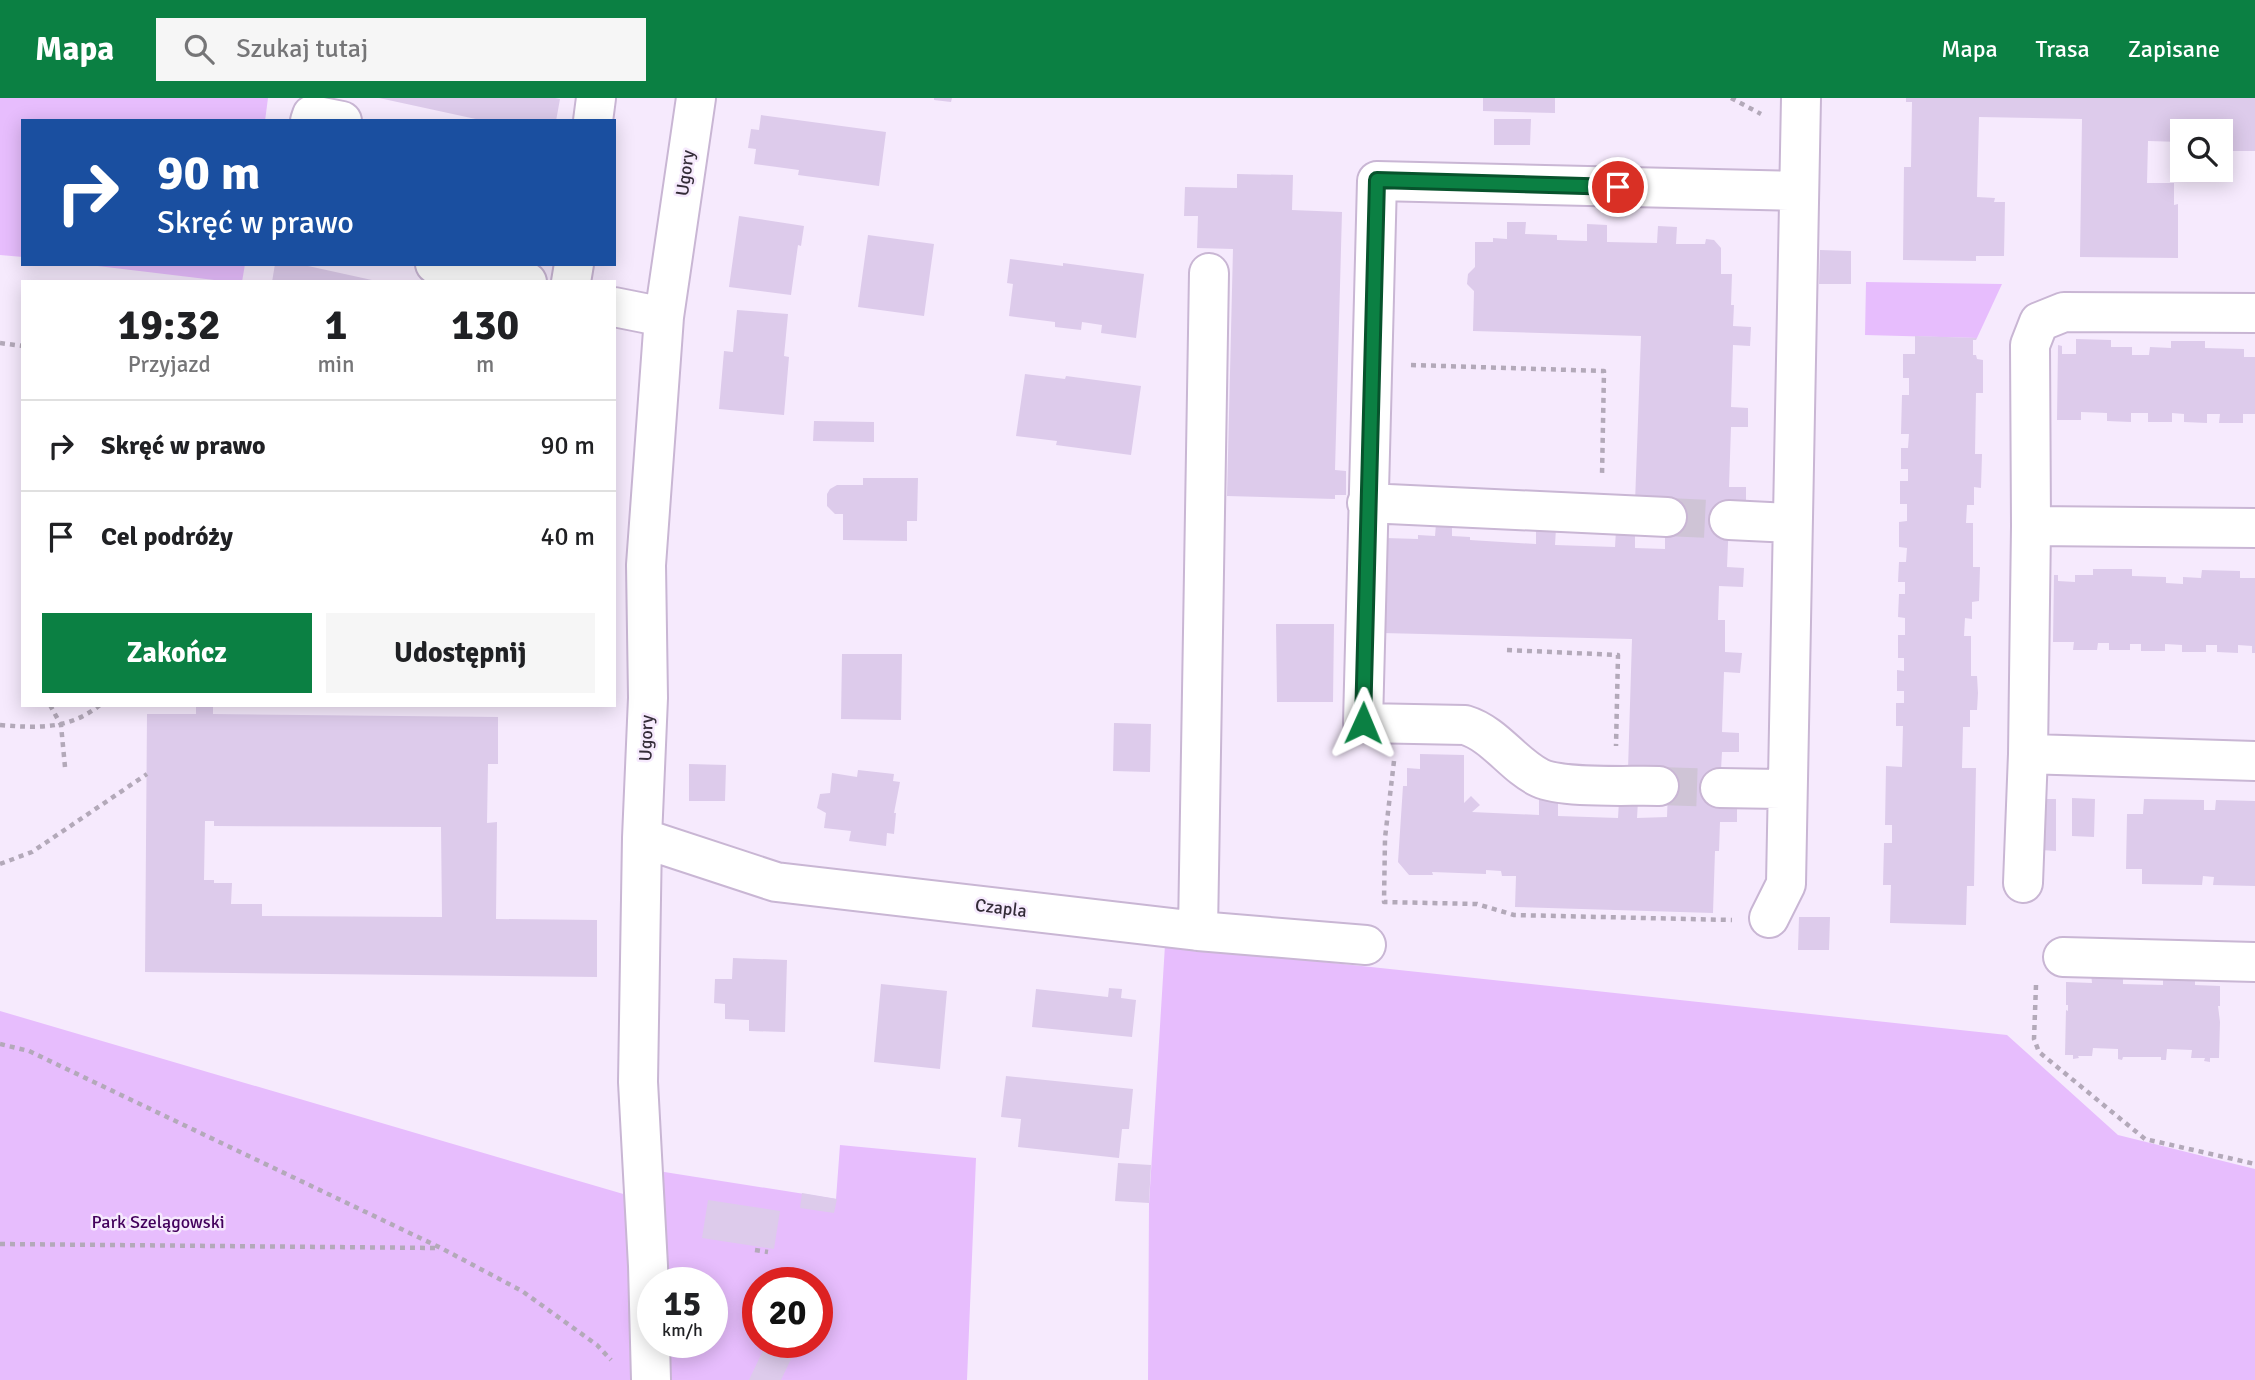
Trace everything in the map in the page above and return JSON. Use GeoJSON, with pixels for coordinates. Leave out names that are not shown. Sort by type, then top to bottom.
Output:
{"type":"FeatureCollection","features":[{"type":"Feature","properties":{"kind":"street"},"geometry":{"type":"LineString","coordinates":[[593,119],[596,98]]}},
{"type":"Feature","properties":{"kind":"street","name":"Ugory"},"geometry":{"type":"LineString","coordinates":[[651,1380],[638,1082],[642,838],[648,698],[646,565],[664,317],[696,98]]}},
{"type":"Feature","properties":{"kind":"street"},"geometry":{"type":"LineString","coordinates":[[1769,918],[1786,884],[1801,98]]}},
{"type":"Feature","properties":{"kind":"street"},"geometry":{"type":"LineString","coordinates":[[311,119],[312,115],[332,119]]}},
{"type":"Feature","properties":{"kind":"street"},"geometry":{"type":"LineString","coordinates":[[1659,786],[1565,784],[1541,778],[1479,731],[1465,725],[1363,723],[1377,180],[1799,191]]}},
{"type":"Feature","properties":{"kind":"street"},"geometry":{"type":"LineString","coordinates":[[445,266],[517,280]]}},
{"type":"Feature","properties":{"kind":"street"},"geometry":{"type":"LineString","coordinates":[[1198,931],[1209,273]]}},
{"type":"Feature","properties":{"kind":"street"},"geometry":{"type":"LineString","coordinates":[[616,307],[664,317]]}},
{"type":"Feature","properties":{"kind":"street"},"geometry":{"type":"LineString","coordinates":[[2023,883],[2028,754],[2031,526],[2030,345],[2039,322],[2064,312],[2255,313]]}},
{"type":"Feature","properties":{"kind":"street"},"geometry":{"type":"LineString","coordinates":[[1367,503],[1667,517]]}},
{"type":"Feature","properties":{"kind":"street"},"geometry":{"type":"LineString","coordinates":[[1729,520],[1793,523]]}},
{"type":"Feature","properties":{"kind":"street"},"geometry":{"type":"LineString","coordinates":[[2031,526],[2255,528]]}},
{"type":"Feature","properties":{"kind":"street"},"geometry":{"type":"LineString","coordinates":[[2028,754],[2255,761]]}},
{"type":"Feature","properties":{"kind":"street"},"geometry":{"type":"LineString","coordinates":[[1720,788],[1787,789]]}},
{"type":"Feature","properties":{"kind":"street","name":"Czapla"},"geometry":{"type":"LineString","coordinates":[[642,838],[776,882],[1198,931],[1366,945]]}},
{"type":"Feature","properties":{"kind":"street"},"geometry":{"type":"LineString","coordinates":[[2050,966],[2255,962]]}},
{"type":"Feature","properties":{"kind":"path"},"geometry":{"type":"LineString","coordinates":[[0,342],[21,345]]}},
{"type":"Feature","properties":{"kind":"path"},"geometry":{"type":"LineString","coordinates":[[1371,364],[1604,371],[1601,514]]}},
{"type":"Feature","properties":{"kind":"path"},"geometry":{"type":"LineString","coordinates":[[1507,650],[1618,655],[1615,785]]}},
{"type":"Feature","properties":{"kind":"path"},"geometry":{"type":"LineString","coordinates":[[51,707],[61,725],[65,767]]}},
{"type":"Feature","properties":{"kind":"path"},"geometry":{"type":"LineString","coordinates":[[0,725],[35,728],[61,725],[75,721],[97,707]]}},
{"type":"Feature","properties":{"kind":"path"},"geometry":{"type":"LineString","coordinates":[[1394,758],[1385,838],[1384,902],[1477,904],[1514,915],[1725,921],[1769,918]]}},
{"type":"Feature","properties":{"kind":"path"},"geometry":{"type":"LineString","coordinates":[[0,864],[32,852],[146,774]]}},
{"type":"Feature","properties":{"kind":"path"},"geometry":{"type":"LineString","coordinates":[[2050,966],[2034,1039],[2039,1052],[2145,1139],[2255,1164]]}},
{"type":"Feature","properties":{"kind":"path"},"geometry":{"type":"LineString","coordinates":[[0,1044],[29,1051],[441,1248],[522,1292],[597,1345],[615,1363]]}},
{"type":"Feature","properties":{"kind":"path"},"geometry":{"type":"LineString","coordinates":[[0,1244],[441,1248]]}},
{"type":"Feature","properties":{"kind":"path"},"geometry":{"type":"LineString","coordinates":[[755,1250],[768,1252]]}},
{"type":"Feature","properties":{"kind":"green space"},"geometry":{"type":"Polygon","coordinates":[[[0,98],[268,98],[265,119],[21,119],[21,257],[0,255],[0,98]]]}},
{"type":"Feature","properties":{"kind":"green space"},"geometry":{"type":"Polygon","coordinates":[[[98,266],[245,266],[242,280],[214,280],[98,266]]]}},
{"type":"Feature","properties":{"kind":"green space"},"geometry":{"type":"Polygon","coordinates":[[[1866,282],[2002,284],[1977,338],[1865,335],[1866,282]]]}},
{"type":"Feature","properties":{"kind":"green space"},"geometry":{"type":"Polygon","coordinates":[[[1165,945],[2007,1035],[2118,1135],[2255,1169],[2255,1380],[1148,1380],[1149,1204],[1165,945]]]}},
{"type":"Feature","properties":{"kind":"green space","name":"Park Szelągowski"},"geometry":{"type":"Polygon","coordinates":[[[0,1011],[637,1198],[637,1380],[0,1380],[0,1011]]]}},
{"type":"Feature","properties":{"kind":"green space"},"geometry":{"type":"Polygon","coordinates":[[[840,1145],[976,1158],[967,1380],[665,1380],[664,1358],[728,1358],[728,1267],[661,1267],[658,1171],[836,1199],[840,1145]]]}},
{"type":"Feature","properties":{"kind":"building"},"geometry":{"type":"Polygon","coordinates":[[[379,98],[560,99],[556,119],[476,119],[379,98]]]}},
{"type":"Feature","properties":{"kind":"building"},"geometry":{"type":"Polygon","coordinates":[[[934,98],[952,98],[951,102],[934,98]]]}},
{"type":"Feature","properties":{"kind":"building"},"geometry":{"type":"Polygon","coordinates":[[[1483,98],[1555,98],[1555,113],[1483,111],[1483,98]]]}},
{"type":"Feature","properties":{"kind":"building"},"geometry":{"type":"Polygon","coordinates":[[[1906,98],[2255,98],[2255,151],[2233,151],[2233,119],[2170,119],[2170,142],[2148,141],[2147,183],[2174,183],[2174,205],[2178,204],[2178,258],[2080,257],[2082,119],[1979,117],[1977,197],[1995,198],[1994,202],[2005,202],[2004,256],[1976,256],[1976,261],[1903,260],[1904,167],[1911,167],[1912,102],[1906,102],[1906,98]]]}},
{"type":"Feature","properties":{"kind":"building"},"geometry":{"type":"Polygon","coordinates":[[[761,115],[886,132],[879,186],[798,175],[799,170],[754,164],[756,149],[748,148],[751,129],[759,130],[761,115]]]}},
{"type":"Feature","properties":{"kind":"building"},"geometry":{"type":"Polygon","coordinates":[[[1494,119],[1531,119],[1530,145],[1494,145],[1494,119]]]}},
{"type":"Feature","properties":{"kind":"building"},"geometry":{"type":"Polygon","coordinates":[[[1237,174],[1293,175],[1292,210],[1342,212],[1335,470],[1346,471],[1346,495],[1335,495],[1335,499],[1227,496],[1233,249],[1197,248],[1198,216],[1184,216],[1185,187],[1237,188],[1237,174]]]}},
{"type":"Feature","properties":{"kind":"building"},"geometry":{"type":"Polygon","coordinates":[[[739,216],[804,226],[801,246],[798,245],[791,295],[729,287],[739,216]]]}},
{"type":"Feature","properties":{"kind":"building"},"geometry":{"type":"Polygon","coordinates":[[[1507,222],[1526,222],[1525,234],[1557,235],[1557,240],[1587,241],[1587,224],[1607,225],[1607,242],[1657,243],[1658,226],[1677,227],[1676,244],[1705,244],[1706,239],[1714,240],[1721,248],[1721,274],[1732,274],[1733,326],[1751,327],[1750,346],[1733,345],[1731,407],[1748,408],[1748,427],[1731,427],[1729,487],[1746,487],[1746,507],[1729,520],[1727,567],[1744,568],[1743,587],[1719,586],[1718,620],[1725,620],[1725,652],[1742,653],[1740,673],[1724,672],[1722,732],[1739,733],[1739,752],[1722,752],[1720,788],[1737,802],[1737,822],[1720,822],[1719,851],[1715,851],[1713,913],[1515,907],[1516,876],[1502,876],[1501,871],[1486,870],[1486,874],[1432,872],[1433,875],[1409,875],[1398,862],[1403,786],[1407,786],[1407,768],[1420,769],[1420,754],[1464,755],[1464,803],[1471,796],[1480,805],[1472,812],[1539,815],[1539,799],[1558,799],[1558,816],[1618,818],[1619,801],[1638,801],[1637,818],[1667,817],[1668,788],[1628,770],[1632,639],[1382,633],[1385,538],[1418,539],[1418,535],[1435,536],[1436,524],[1452,525],[1452,536],[1470,537],[1470,540],[1536,544],[1536,527],[1556,528],[1555,545],[1615,547],[1616,530],[1635,531],[1635,548],[1665,549],[1665,534],[1635,503],[1641,336],[1473,331],[1474,291],[1467,284],[1468,274],[1475,267],[1475,242],[1493,242],[1493,238],[1507,239],[1507,222]]]}},
{"type":"Feature","properties":{"kind":"building"},"geometry":{"type":"Polygon","coordinates":[[[868,235],[934,244],[924,316],[858,307],[868,235]]]}},
{"type":"Feature","properties":{"kind":"building"},"geometry":{"type":"Polygon","coordinates":[[[1820,250],[1851,251],[1851,284],[1819,284],[1820,250]]]}},
{"type":"Feature","properties":{"kind":"building"},"geometry":{"type":"Polygon","coordinates":[[[1010,259],[1144,274],[1136,338],[1101,333],[1102,325],[1082,322],[1081,330],[1055,327],[1055,322],[1009,316],[1013,284],[1007,283],[1010,259]]]}},
{"type":"Feature","properties":{"kind":"building"},"geometry":{"type":"Polygon","coordinates":[[[275,266],[308,266],[372,280],[272,280],[275,266]]]}},
{"type":"Feature","properties":{"kind":"building"},"geometry":{"type":"Polygon","coordinates":[[[737,310],[788,314],[784,356],[789,357],[784,415],[719,409],[724,351],[733,352],[737,310]]]}},
{"type":"Feature","properties":{"kind":"building"},"geometry":{"type":"Polygon","coordinates":[[[1915,336],[1977,338],[1973,340],[1973,355],[1983,360],[1983,393],[1976,393],[1975,454],[1982,454],[1981,488],[1974,487],[1974,505],[1967,505],[1966,523],[1973,523],[1973,567],[1980,567],[1979,601],[1972,602],[1972,619],[1965,618],[1964,636],[1971,636],[1971,676],[1977,676],[1978,693],[1977,710],[1970,710],[1970,727],[1963,727],[1962,768],[1976,768],[1974,886],[1967,886],[1966,925],[1890,923],[1891,885],[1883,885],[1884,843],[1892,843],[1892,825],[1885,825],[1886,766],[1902,767],[1903,726],[1896,726],[1896,703],[1904,703],[1904,691],[1897,691],[1897,670],[1904,671],[1904,658],[1898,658],[1898,635],[1905,635],[1905,618],[1898,617],[1899,594],[1905,594],[1905,582],[1898,582],[1899,562],[1906,562],[1907,548],[1899,547],[1899,522],[1907,521],[1907,504],[1900,504],[1900,481],[1908,481],[1908,469],[1901,469],[1901,448],[1908,448],[1909,434],[1901,434],[1902,395],[1909,395],[1909,378],[1903,378],[1903,354],[1915,354],[1915,336]]]}},
{"type":"Feature","properties":{"kind":"building"},"geometry":{"type":"Polygon","coordinates":[[[2076,339],[2111,340],[2111,347],[2132,347],[2132,355],[2149,355],[2150,347],[2171,348],[2171,341],[2205,341],[2205,348],[2244,349],[2244,357],[2255,357],[2255,414],[2243,414],[2243,423],[2219,423],[2220,414],[2207,414],[2207,423],[2184,422],[2184,414],[2172,413],[2172,422],[2148,422],[2148,413],[2131,413],[2131,422],[2107,421],[2107,413],[2081,412],[2081,420],[2057,420],[2058,345],[2062,346],[2062,354],[2076,354],[2076,339]]]}},
{"type":"Feature","properties":{"kind":"building"},"geometry":{"type":"Polygon","coordinates":[[[1025,374],[1065,379],[1066,376],[1141,386],[1131,455],[1056,445],[1057,441],[1016,436],[1025,374]]]}},
{"type":"Feature","properties":{"kind":"building"},"geometry":{"type":"Polygon","coordinates":[[[814,421],[874,422],[874,442],[813,441],[814,421]]]}},
{"type":"Feature","properties":{"kind":"building"},"geometry":{"type":"Polygon","coordinates":[[[863,478],[918,478],[917,521],[907,521],[907,541],[843,540],[843,514],[835,514],[827,506],[827,494],[837,485],[863,485],[863,478]]]}},
{"type":"Feature","properties":{"kind":"building"},"geometry":{"type":"Polygon","coordinates":[[[2093,569],[2132,569],[2132,576],[2166,577],[2166,583],[2183,584],[2183,577],[2201,578],[2202,570],[2240,571],[2240,578],[2255,578],[2255,653],[2252,653],[2252,646],[2238,645],[2238,653],[2217,652],[2217,645],[2206,645],[2206,652],[2182,652],[2182,645],[2165,644],[2165,651],[2141,651],[2141,644],[2130,644],[2130,650],[2109,650],[2109,643],[2098,643],[2097,650],[2073,650],[2074,642],[2053,642],[2054,575],[2058,575],[2058,581],[2075,582],[2075,575],[2093,575],[2093,569]]]}},
{"type":"Feature","properties":{"kind":"building"},"geometry":{"type":"Polygon","coordinates":[[[1276,624],[1334,624],[1333,702],[1277,702],[1276,624]]]}},
{"type":"Feature","properties":{"kind":"building"},"geometry":{"type":"Polygon","coordinates":[[[842,654],[902,654],[901,720],[841,719],[842,654]]]}},
{"type":"Feature","properties":{"kind":"building"},"geometry":{"type":"Polygon","coordinates":[[[196,707],[213,707],[213,714],[498,717],[498,764],[488,764],[487,823],[497,822],[496,919],[597,920],[597,977],[145,972],[147,714],[196,714],[196,707]],[[205,821],[204,880],[232,883],[231,904],[262,904],[262,916],[442,917],[441,827],[214,826],[214,821],[205,821]]]}},
{"type":"Feature","properties":{"kind":"building"},"geometry":{"type":"Polygon","coordinates":[[[1114,723],[1151,724],[1150,772],[1113,771],[1114,723]]]}},
{"type":"Feature","properties":{"kind":"building"},"geometry":{"type":"Polygon","coordinates":[[[689,764],[726,765],[725,801],[689,801],[689,764]]]}},
{"type":"Feature","properties":{"kind":"building"},"geometry":{"type":"Polygon","coordinates":[[[858,770],[894,774],[893,781],[900,782],[894,813],[894,834],[887,833],[886,846],[849,841],[851,831],[824,828],[826,813],[817,808],[820,794],[830,793],[832,773],[857,777],[858,770]]]}},
{"type":"Feature","properties":{"kind":"building"},"geometry":{"type":"Polygon","coordinates":[[[2072,798],[2095,799],[2094,837],[2072,836],[2072,798]]]}},
{"type":"Feature","properties":{"kind":"building"},"geometry":{"type":"Polygon","coordinates":[[[2040,799],[2056,799],[2056,851],[2041,850],[2040,799]]]}},
{"type":"Feature","properties":{"kind":"building"},"geometry":{"type":"Polygon","coordinates":[[[2144,799],[2204,800],[2204,810],[2215,810],[2216,800],[2255,801],[2255,886],[2213,885],[2214,877],[2203,876],[2202,885],[2142,884],[2142,869],[2126,869],[2127,814],[2143,814],[2144,799]]]}},
{"type":"Feature","properties":{"kind":"building"},"geometry":{"type":"Polygon","coordinates":[[[1799,917],[1830,917],[1829,950],[1798,950],[1799,917]]]}},
{"type":"Feature","properties":{"kind":"building"},"geometry":{"type":"Polygon","coordinates":[[[733,958],[787,960],[785,1032],[749,1031],[749,1020],[725,1019],[725,1004],[714,1003],[715,979],[732,979],[733,958]]]}},
{"type":"Feature","properties":{"kind":"building"},"geometry":{"type":"Polygon","coordinates":[[[2091,973],[2123,974],[2123,984],[2163,985],[2163,975],[2195,975],[2195,985],[2220,986],[2219,1058],[2210,1058],[2210,1062],[2204,1061],[2205,1058],[2191,1058],[2192,1050],[2167,1049],[2166,1060],[2161,1060],[2161,1057],[2123,1057],[2122,1060],[2118,1059],[2118,1049],[2093,1048],[2092,1056],[2078,1056],[2079,1058],[2073,1059],[2073,1055],[2065,1055],[2066,1010],[2068,1011],[2066,982],[2092,983],[2091,973]]]}},
{"type":"Feature","properties":{"kind":"building"},"geometry":{"type":"Polygon","coordinates":[[[881,984],[947,991],[940,1069],[874,1062],[881,984]]]}},
{"type":"Feature","properties":{"kind":"building"},"geometry":{"type":"Polygon","coordinates":[[[1109,988],[1122,989],[1121,998],[1136,1000],[1132,1037],[1032,1027],[1036,989],[1108,997],[1109,988]]]}},
{"type":"Feature","properties":{"kind":"building"},"geometry":{"type":"Polygon","coordinates":[[[1006,1076],[1133,1089],[1129,1129],[1122,1129],[1119,1158],[1018,1147],[1021,1119],[1001,1117],[1006,1076]]]}},
{"type":"Feature","properties":{"kind":"building"},"geometry":{"type":"Polygon","coordinates":[[[1118,1163],[1151,1165],[1149,1203],[1115,1201],[1118,1163]]]}},
{"type":"Feature","properties":{"kind":"building"},"geometry":{"type":"Polygon","coordinates":[[[802,1193],[837,1199],[834,1213],[800,1208],[802,1193]]]}},
{"type":"Feature","properties":{"kind":"building"},"geometry":{"type":"Polygon","coordinates":[[[708,1200],[780,1211],[774,1249],[702,1238],[708,1200]]]}},
{"type":"Feature","properties":{"kind":"building"},"geometry":{"type":"Polygon","coordinates":[[[759,1358],[792,1358],[781,1380],[749,1380],[759,1358]]]}},
{"type":"Feature","properties":{"kind":"tunnel"},"geometry":{"type":"LineString","coordinates":[[1667,517],[1729,520]]}},
{"type":"Feature","properties":{"kind":"tunnel"},"geometry":{"type":"LineString","coordinates":[[1659,786],[1720,788]]}},
{"type":"Feature","properties":{"kind":"route"},"geometry":{"type":"LineString","coordinates":[[1363,723],[1377,180],[1618,187]]}}]}
